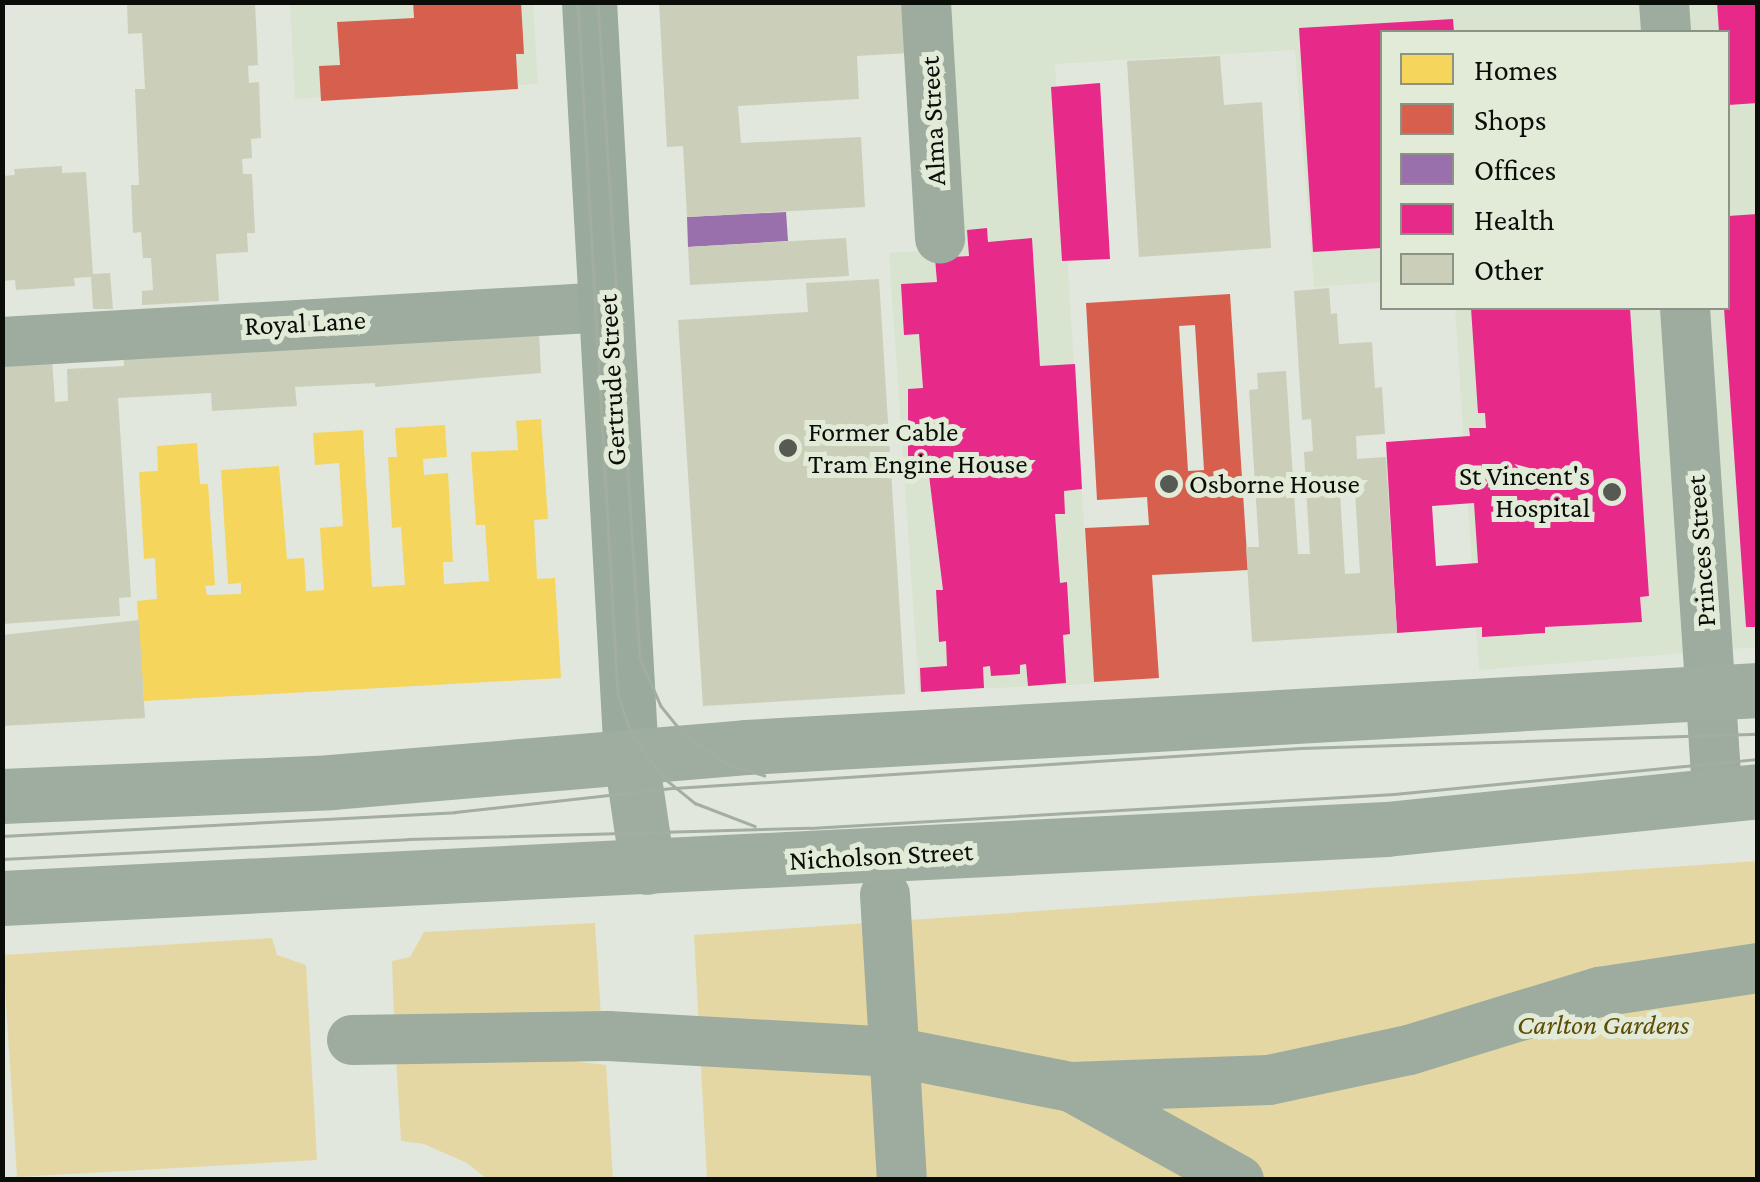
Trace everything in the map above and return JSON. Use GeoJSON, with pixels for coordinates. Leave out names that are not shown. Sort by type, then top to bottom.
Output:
{"type":"FeatureCollection","features":[{"type":"Feature","properties":{"kind":"main road"},"geometry":{"type":"LineString","coordinates":[[2,796],[331,782],[786,744],[1734,692]]}},
{"type":"Feature","properties":{"kind":"main road"},"geometry":{"type":"LineString","coordinates":[[630,758],[647,867]]}},
{"type":"Feature","properties":{"kind":"main road","name":"Nicholson Street"},"geometry":{"type":"LineString","coordinates":[[2,898],[1386,829],[1737,792]]}},
{"type":"Feature","properties":{"kind":"street","name":"Gertrude Street"},"geometry":{"type":"LineString","coordinates":[[589,2],[630,758]]}},
{"type":"Feature","properties":{"kind":"street","name":"Alma Street"},"geometry":{"type":"LineString","coordinates":[[926,2],[940,238]]}},
{"type":"Feature","properties":{"kind":"street"},"geometry":{"type":"LineString","coordinates":[[1664,2],[1666,30]]}},
{"type":"Feature","properties":{"kind":"street","name":"Royal Lane"},"geometry":{"type":"LineString","coordinates":[[2,342],[608,307]]}},
{"type":"Feature","properties":{"kind":"street","name":"Princes Street"},"geometry":{"type":"LineString","coordinates":[[1685,310],[1734,692],[1737,792]]}},
{"type":"Feature","properties":{"kind":"street"},"geometry":{"type":"LineString","coordinates":[[885,895],[902,1180]]}},
{"type":"Feature","properties":{"kind":"street"},"geometry":{"type":"LineString","coordinates":[[352,1040],[608,1036],[894,1052],[1070,1087],[1268,1080],[1409,1050],[1600,992],[1758,968]]}},
{"type":"Feature","properties":{"kind":"street"},"geometry":{"type":"LineString","coordinates":[[1070,1087],[1239,1180]]}},
{"type":"Feature","properties":{"kind":"shaded area"},"geometry":{"type":"Polygon","coordinates":[[[290,3],[533,3],[538,84],[295,99],[290,3]]]}},
{"type":"Feature","properties":{"kind":"shaded area","name":"St Vincent's Hospital"},"geometry":{"type":"Polygon","coordinates":[[[926,3],[1757,3],[1757,647],[1479,670],[1455,310],[1730,310],[1730,30],[1380,30],[1380,282],[1314,287],[1295,50],[1055,64],[1094,684],[919,691],[889,253],[940,250],[926,3]]]}},
{"type":"Feature","properties":{"kind":"green space","name":"Carlton Gardens"},"geometry":{"type":"Polygon","coordinates":[[[1757,861],[1757,1179],[707,1179],[694,935],[1757,861]]]}},
{"type":"Feature","properties":{"kind":"green space"},"geometry":{"type":"Polygon","coordinates":[[[595,923],[601,1017],[394,1018],[392,961],[410,957],[424,932],[595,923]]]}},
{"type":"Feature","properties":{"kind":"green space"},"geometry":{"type":"Polygon","coordinates":[[[272,938],[277,955],[306,965],[317,1160],[17,1177],[3,955],[272,938]]]}},
{"type":"Feature","properties":{"kind":"green space"},"geometry":{"type":"Polygon","coordinates":[[[529,1056],[606,1065],[613,1179],[487,1179],[467,1163],[424,1144],[401,1141],[396,1057],[529,1056]]]}},
{"type":"Feature","properties":{"kind":"building: Homes"},"geometry":{"type":"Polygon","coordinates":[[[541,419],[548,519],[534,520],[537,579],[555,578],[561,678],[144,701],[137,601],[157,599],[155,558],[144,559],[139,472],[158,471],[157,446],[197,443],[200,484],[208,484],[215,585],[205,586],[207,595],[241,594],[241,583],[228,584],[221,470],[279,466],[287,559],[304,558],[306,591],[324,590],[320,528],[343,526],[339,463],[315,465],[313,433],[363,430],[372,587],[405,585],[401,527],[392,528],[388,457],[397,457],[395,428],[445,425],[447,457],[423,459],[424,475],[448,473],[453,562],[443,562],[444,584],[489,581],[485,525],[476,525],[471,452],[518,450],[516,421],[541,419]]]}},
{"type":"Feature","properties":{"kind":"building: Shops"},"geometry":{"type":"Polygon","coordinates":[[[413,2],[521,2],[524,54],[516,54],[518,89],[321,101],[319,66],[340,65],[337,22],[414,18],[413,2]]]}},
{"type":"Feature","properties":{"kind":"building: Shops","name":"Osborne House"},"geometry":{"type":"Polygon","coordinates":[[[1230,294],[1248,570],[1152,575],[1159,678],[1094,682],[1085,528],[1149,525],[1147,497],[1097,500],[1086,303],[1230,294]],[[1195,325],[1179,326],[1188,471],[1204,470],[1195,325]]]}},
{"type":"Feature","properties":{"kind":"building: Offices"},"geometry":{"type":"Polygon","coordinates":[[[786,212],[788,241],[688,247],[687,217],[786,212]]]}},
{"type":"Feature","properties":{"kind":"building: Health"},"geometry":{"type":"Polygon","coordinates":[[[1717,2],[1758,2],[1758,103],[1730,105],[1730,30],[1719,30],[1717,2]]]}},
{"type":"Feature","properties":{"kind":"building: Health"},"geometry":{"type":"Polygon","coordinates":[[[1453,19],[1454,30],[1380,30],[1380,248],[1313,252],[1299,28],[1453,19]]]}},
{"type":"Feature","properties":{"kind":"building: Health"},"geometry":{"type":"Polygon","coordinates":[[[1100,83],[1110,259],[1062,261],[1051,87],[1100,83]]]}},
{"type":"Feature","properties":{"kind":"building: Health"},"geometry":{"type":"Polygon","coordinates":[[[1758,214],[1758,627],[1746,627],[1724,310],[1730,310],[1730,216],[1758,214]]]}},
{"type":"Feature","properties":{"kind":"building: Health"},"geometry":{"type":"Polygon","coordinates":[[[987,228],[988,242],[1032,238],[1040,366],[1075,364],[1082,489],[1064,491],[1065,514],[1055,514],[1060,583],[1067,582],[1070,634],[1063,635],[1066,683],[1028,686],[1026,664],[1020,665],[1020,674],[991,676],[990,666],[983,667],[984,688],[921,692],[920,668],[947,666],[946,641],[939,642],[936,590],[943,590],[929,475],[908,476],[908,389],[923,388],[919,334],[904,335],[901,284],[937,282],[935,258],[969,256],[967,230],[987,228]]]}},
{"type":"Feature","properties":{"kind":"building: Health"},"geometry":{"type":"Polygon","coordinates":[[[1471,310],[1630,310],[1649,596],[1640,597],[1642,622],[1545,627],[1545,633],[1482,637],[1482,627],[1397,633],[1386,442],[1470,436],[1469,428],[1486,428],[1485,413],[1478,413],[1471,310]],[[1474,503],[1432,506],[1436,566],[1478,563],[1474,503]]]}},
{"type":"Feature","properties":{"kind":"building: Other"},"geometry":{"type":"Polygon","coordinates":[[[127,2],[255,2],[258,65],[248,66],[249,83],[259,82],[261,138],[251,139],[252,158],[242,159],[243,174],[252,174],[255,233],[247,233],[248,252],[216,254],[219,301],[142,305],[142,291],[153,290],[151,258],[143,258],[141,232],[133,233],[131,185],[139,185],[135,89],[145,89],[142,33],[128,34],[127,2]]]}},
{"type":"Feature","properties":{"kind":"building: Other"},"geometry":{"type":"Polygon","coordinates":[[[659,2],[905,2],[908,53],[857,56],[859,99],[738,106],[741,143],[861,137],[865,207],[687,217],[683,146],[667,147],[659,2]]]}},
{"type":"Feature","properties":{"kind":"building: Other"},"geometry":{"type":"Polygon","coordinates":[[[1220,56],[1224,105],[1262,102],[1271,248],[1139,257],[1127,61],[1220,56]]]}},
{"type":"Feature","properties":{"kind":"building: Other"},"geometry":{"type":"Polygon","coordinates":[[[62,166],[62,173],[86,172],[93,274],[110,273],[113,309],[93,309],[91,277],[74,278],[75,286],[16,290],[15,280],[2,281],[2,176],[15,175],[14,169],[62,166]]]}},
{"type":"Feature","properties":{"kind":"building: Other"},"geometry":{"type":"Polygon","coordinates":[[[846,238],[849,276],[690,285],[688,247],[846,238]]]}},
{"type":"Feature","properties":{"kind":"building: Other","name":"Former Cable Tram Engine House"},"geometry":{"type":"Polygon","coordinates":[[[879,279],[905,694],[703,706],[678,320],[808,312],[806,283],[879,279]]]}},
{"type":"Feature","properties":{"kind":"building: Other"},"geometry":{"type":"Polygon","coordinates":[[[1329,288],[1331,314],[1337,313],[1339,344],[1372,342],[1375,388],[1382,387],[1385,434],[1356,436],[1357,459],[1386,457],[1397,633],[1252,642],[1246,547],[1259,547],[1249,390],[1258,389],[1257,373],[1286,371],[1298,554],[1310,554],[1304,452],[1313,451],[1311,419],[1302,420],[1294,291],[1329,288]],[[1355,491],[1340,492],[1345,574],[1360,573],[1355,491]]]}},
{"type":"Feature","properties":{"kind":"building: Other"},"geometry":{"type":"Polygon","coordinates":[[[539,331],[541,373],[375,387],[375,383],[295,387],[297,406],[212,411],[211,393],[118,398],[131,597],[119,598],[120,616],[2,624],[2,361],[52,359],[55,402],[68,401],[67,369],[124,366],[123,356],[539,331]]]}},
{"type":"Feature","properties":{"kind":"building: Other"},"geometry":{"type":"Polygon","coordinates":[[[139,620],[145,718],[2,726],[2,635],[139,620]]]}},
{"type":"Feature","properties":{"kind":"tram line"},"geometry":{"type":"LineString","coordinates":[[578,2],[618,695],[632,735],[664,778],[695,803],[755,826]]}},
{"type":"Feature","properties":{"kind":"tram line"},"geometry":{"type":"LineString","coordinates":[[598,2],[640,658],[661,706],[684,734],[727,764],[764,775]]}},
{"type":"Feature","properties":{"kind":"tram line"},"geometry":{"type":"LineString","coordinates":[[2,836],[455,812],[674,788],[1301,748],[1758,734]]}},
{"type":"Feature","properties":{"kind":"tram line"},"geometry":{"type":"LineString","coordinates":[[2,859],[408,839],[810,828],[1394,794],[1758,759]]}},
{"type":"Feature","properties":{"kind":"place","name":"Former Cable Tram Engine House"},"geometry":{"type":"Point","coordinates":[788,448]}},
{"type":"Feature","properties":{"kind":"place","name":"Osborne House"},"geometry":{"type":"Point","coordinates":[1169,484]}},
{"type":"Feature","properties":{"kind":"place","name":"St Vincent's Hospital"},"geometry":{"type":"Point","coordinates":[1612,492]}}]}
